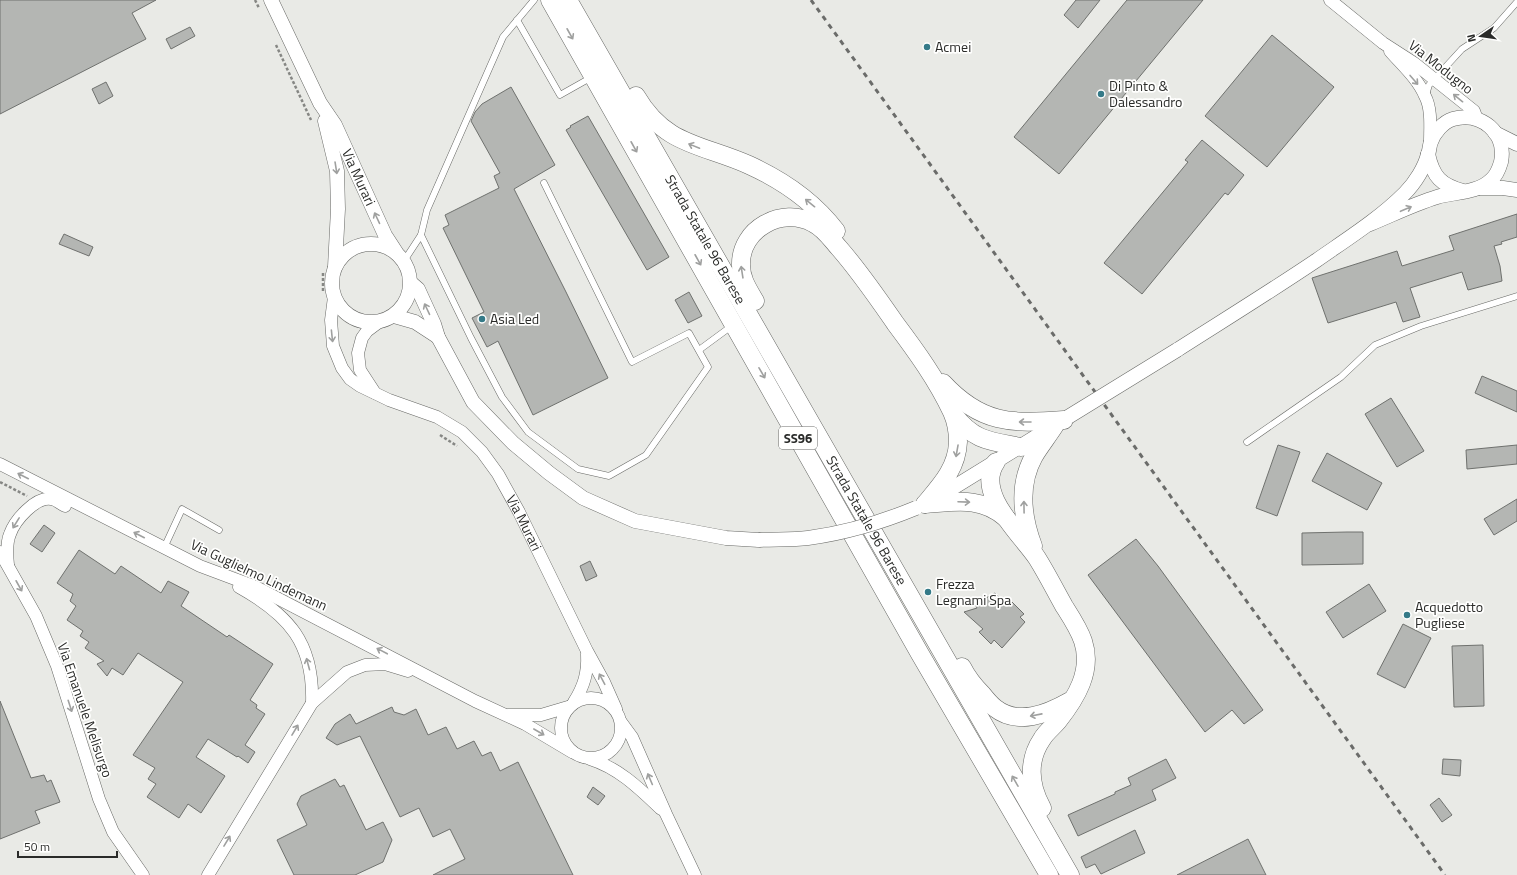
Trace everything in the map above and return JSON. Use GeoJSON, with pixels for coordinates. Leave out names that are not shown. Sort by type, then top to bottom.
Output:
{"type":"FeatureCollection","features":[{"type":"Feature","properties":{"kind":"main road","name":"Strada Statale 96 Barese"},"geometry":{"type":"LineString","coordinates":[[550,0],[920,654],[1049,875]]}},
{"type":"Feature","properties":{"kind":"main road","name":"Strada Statale 96 Barese"},"geometry":{"type":"LineString","coordinates":[[569,1],[1070,875]]}},
{"type":"Feature","properties":{"kind":"main road"},"geometry":{"type":"LineString","coordinates":[[569,1],[594,24],[642,106],[656,123],[665,131],[683,141],[764,172],[802,197],[814,206],[828,221],[837,233],[856,268]]}},
{"type":"Feature","properties":{"kind":"main road"},"geometry":{"type":"LineString","coordinates":[[810,421],[786,358],[743,281],[741,265],[744,248],[752,233],[766,223],[783,218],[805,220],[814,223],[822,229],[856,268],[926,366],[952,413],[963,427],[975,435],[996,442],[1021,447]]}},
{"type":"Feature","properties":{"kind":"main road"},"geometry":{"type":"LineString","coordinates":[[926,366],[961,401],[985,415],[997,419],[1020,422],[1062,421]]}},
{"type":"Feature","properties":{"kind":"main road"},"geometry":{"type":"LineString","coordinates":[[920,506],[950,473],[954,463],[957,452],[958,431],[952,413]]}},
{"type":"Feature","properties":{"kind":"main road"},"geometry":{"type":"LineString","coordinates":[[1037,558],[1024,516],[1024,492],[1029,469],[1034,456],[1062,421]]}},
{"type":"Feature","properties":{"kind":"main road"},"geometry":{"type":"LineString","coordinates":[[996,462],[991,471],[990,478],[997,502],[1007,519],[1037,558],[1078,630],[1085,649],[1086,666],[1083,681],[1058,721],[1042,738],[1032,763],[1034,791],[1078,875]]}},
{"type":"Feature","properties":{"kind":"main road"},"geometry":{"type":"LineString","coordinates":[[920,506],[964,501],[973,502],[991,508],[1007,519]]}},
{"type":"Feature","properties":{"kind":"main road"},"geometry":{"type":"LineString","coordinates":[[879,543],[929,609],[965,672],[995,708],[1012,715],[1030,717],[1046,713],[1072,700]]}},
{"type":"Feature","properties":{"kind":"street","name":"Via Murari"},"geometry":{"type":"LineString","coordinates":[[271,0],[320,104],[329,133],[337,171],[338,209],[329,267]]}},
{"type":"Feature","properties":{"kind":"street","name":"Via Modugno"},"geometry":{"type":"LineString","coordinates":[[1330,0],[1383,43],[1414,63],[1474,111],[1477,119]]}},
{"type":"Feature","properties":{"kind":"street","name":"Via Modugno"},"geometry":{"type":"LineString","coordinates":[[1383,43],[1419,85],[1426,97],[1430,118],[1429,148]]}},
{"type":"Feature","properties":{"kind":"street","name":"Via Murari"},"geometry":{"type":"LineString","coordinates":[[320,104],[334,125],[385,235],[400,256]]}},
{"type":"Feature","properties":{"kind":"street"},"geometry":{"type":"LineString","coordinates":[[411,283],[418,289],[434,324],[438,337],[473,402],[513,443],[583,498],[635,521],[718,537],[759,540],[807,538],[877,522],[920,506],[1021,447],[1177,350],[1370,224],[1406,192],[1415,179],[1439,128],[1451,120],[1463,117],[1477,119],[1489,126],[1499,139],[1502,154],[1499,169],[1491,180],[1478,188]]}},
{"type":"Feature","properties":{"kind":"street"},"geometry":{"type":"LineString","coordinates":[[1495,133],[1517,144]]}},
{"type":"Feature","properties":{"kind":"street"},"geometry":{"type":"LineString","coordinates":[[1429,148],[1431,167],[1438,179],[1449,187],[1464,191]]}},
{"type":"Feature","properties":{"kind":"street"},"geometry":{"type":"LineString","coordinates":[[1370,224],[1439,196],[1478,188],[1503,188],[1517,190]]}},
{"type":"Feature","properties":{"kind":"street"},"geometry":{"type":"LineString","coordinates":[[375,393],[360,370],[358,353],[362,338],[367,331],[379,322],[394,316],[403,307],[409,296],[411,283],[409,271],[400,256],[386,246],[380,244],[362,244],[351,249],[329,267],[332,282],[329,295],[341,309],[352,318],[365,322],[379,322]]}},
{"type":"Feature","properties":{"kind":"street","name":"Via Murari"},"geometry":{"type":"LineString","coordinates":[[329,295],[331,333],[336,357],[350,379],[360,386],[389,400],[437,417],[462,432],[482,452],[498,474],[519,512],[566,606],[586,651],[604,682],[621,722],[632,737],[695,875]]}},
{"type":"Feature","properties":{"kind":"street"},"geometry":{"type":"LineString","coordinates":[[394,316],[415,322],[438,337]]}},
{"type":"Feature","properties":{"kind":"street","name":"Via Guglielmo Lindemann"},"geometry":{"type":"LineString","coordinates":[[0,464],[200,566],[256,587],[338,628],[428,677],[505,715]]}},
{"type":"Feature","properties":{"kind":"street"},"geometry":{"type":"LineString","coordinates":[[8,566],[7,550],[10,534],[18,519],[29,507],[39,502],[51,499],[99,519],[112,521]]}},
{"type":"Feature","properties":{"kind":"street","name":"Via Emanuele Melisurgo"},"geometry":{"type":"LineString","coordinates":[[0,552],[36,616],[57,666],[99,799],[113,832],[143,875]]}},
{"type":"Feature","properties":{"kind":"street"},"geometry":{"type":"LineString","coordinates":[[200,566],[264,602],[278,613],[292,628],[305,654],[310,670],[312,703]]}},
{"type":"Feature","properties":{"kind":"street"},"geometry":{"type":"LineString","coordinates":[[572,752],[564,742],[560,724],[564,713],[582,689],[588,667],[586,651]]}},
{"type":"Feature","properties":{"kind":"street"},"geometry":{"type":"LineString","coordinates":[[208,875],[312,703],[347,672],[365,665],[385,664],[428,677]]}},
{"type":"Feature","properties":{"kind":"street"},"geometry":{"type":"LineString","coordinates":[[505,715],[541,714],[571,704],[584,697],[595,697],[605,700],[616,709]]}},
{"type":"Feature","properties":{"kind":"street","name":"Via Murari"},"geometry":{"type":"LineString","coordinates":[[505,715],[525,724],[581,757],[602,762],[633,782],[666,814]]}},
{"type":"Feature","properties":{"kind":"street"},"geometry":{"type":"LineString","coordinates":[[588,758],[600,757],[609,753],[615,747],[622,730],[621,722]]}},
{"type":"Feature","properties":{"kind":"lane"},"geometry":{"type":"LineString","coordinates":[[400,256],[421,236],[427,210],[503,37],[534,0]]}},
{"type":"Feature","properties":{"kind":"lane"},"geometry":{"type":"LineString","coordinates":[[1426,97],[1429,85],[1462,49],[1494,28],[1517,2]]}},
{"type":"Feature","properties":{"kind":"lane"},"geometry":{"type":"LineString","coordinates":[[517,20],[560,96],[593,76]]}},
{"type":"Feature","properties":{"kind":"lane"},"geometry":{"type":"LineString","coordinates":[[421,236],[502,397],[528,432],[578,469],[609,476],[646,455],[708,367],[689,333],[632,362],[544,183]]}},
{"type":"Feature","properties":{"kind":"lane"},"geometry":{"type":"LineString","coordinates":[[1247,442],[1341,377],[1375,345],[1421,326],[1517,296]]}},
{"type":"Feature","properties":{"kind":"lane"},"geometry":{"type":"LineString","coordinates":[[699,350],[734,324]]}},
{"type":"Feature","properties":{"kind":"lane"},"geometry":{"type":"LineString","coordinates":[[164,548],[182,509],[219,530]]}},
{"type":"Feature","properties":{"kind":"path"},"geometry":{"type":"LineString","coordinates":[[255,0],[260,12]]}},
{"type":"Feature","properties":{"kind":"path"},"geometry":{"type":"LineString","coordinates":[[273,39],[312,121]]}},
{"type":"Feature","properties":{"kind":"path"},"geometry":{"type":"LineString","coordinates":[[329,267],[329,295]]}},
{"type":"Feature","properties":{"kind":"path"},"geometry":{"type":"LineString","coordinates":[[434,431],[460,448]]}},
{"type":"Feature","properties":{"kind":"building"},"geometry":{"type":"Polygon","coordinates":[[[0,0],[156,0],[132,13],[146,39],[0,114],[0,0]]]}},
{"type":"Feature","properties":{"kind":"building"},"geometry":{"type":"Polygon","coordinates":[[[1076,0],[1100,0],[1078,28],[1064,15],[1076,0]]]}},
{"type":"Feature","properties":{"kind":"building"},"geometry":{"type":"Polygon","coordinates":[[[1127,0],[1203,0],[1059,174],[1014,137],[1127,0]]]}},
{"type":"Feature","properties":{"kind":"building"},"geometry":{"type":"Polygon","coordinates":[[[190,27],[195,36],[171,49],[166,39],[190,27]]]}},
{"type":"Feature","properties":{"kind":"building"},"geometry":{"type":"Polygon","coordinates":[[[1272,35],[1334,87],[1267,167],[1205,116],[1272,35]]]}},
{"type":"Feature","properties":{"kind":"building"},"geometry":{"type":"Polygon","coordinates":[[[106,82],[113,96],[99,104],[92,89],[106,82]]]}},
{"type":"Feature","properties":{"kind":"building"},"geometry":{"type":"Polygon","coordinates":[[[511,87],[555,165],[514,189],[608,378],[533,415],[498,341],[487,347],[472,318],[484,312],[443,228],[449,225],[445,215],[499,188],[494,176],[500,173],[471,121],[475,112],[482,104],[511,87]]]}},
{"type":"Feature","properties":{"kind":"building"},"geometry":{"type":"Polygon","coordinates":[[[588,116],[669,257],[647,270],[566,130],[571,127],[570,126],[588,116]]]}},
{"type":"Feature","properties":{"kind":"building"},"geometry":{"type":"Polygon","coordinates":[[[1202,140],[1244,175],[1228,195],[1225,193],[1142,294],[1104,263],[1188,162],[1185,160],[1202,140]]]}},
{"type":"Feature","properties":{"kind":"building"},"geometry":{"type":"Polygon","coordinates":[[[1517,214],[1517,237],[1494,246],[1500,266],[1502,281],[1468,290],[1462,272],[1410,288],[1420,317],[1403,322],[1396,302],[1328,323],[1312,278],[1397,251],[1402,266],[1454,250],[1449,236],[1517,214]]]}},
{"type":"Feature","properties":{"kind":"building"},"geometry":{"type":"Polygon","coordinates":[[[64,234],[93,247],[89,256],[59,244],[64,234]]]}},
{"type":"Feature","properties":{"kind":"building"},"geometry":{"type":"Polygon","coordinates":[[[689,292],[702,316],[688,323],[675,300],[689,292]]]}},
{"type":"Feature","properties":{"kind":"building"},"geometry":{"type":"Polygon","coordinates":[[[1482,376],[1517,391],[1517,412],[1475,393],[1482,376]]]}},
{"type":"Feature","properties":{"kind":"building"},"geometry":{"type":"Polygon","coordinates":[[[1391,398],[1424,451],[1397,467],[1365,414],[1391,398]]]}},
{"type":"Feature","properties":{"kind":"building"},"geometry":{"type":"Polygon","coordinates":[[[1278,445],[1300,452],[1277,516],[1256,508],[1278,445]]]}},
{"type":"Feature","properties":{"kind":"building"},"geometry":{"type":"Polygon","coordinates":[[[1517,445],[1517,464],[1467,469],[1466,450],[1517,445]]]}},
{"type":"Feature","properties":{"kind":"building"},"geometry":{"type":"Polygon","coordinates":[[[1327,453],[1382,483],[1367,510],[1312,481],[1327,453]]]}},
{"type":"Feature","properties":{"kind":"building"},"geometry":{"type":"Polygon","coordinates":[[[1517,499],[1517,521],[1494,535],[1484,519],[1517,499]]]}},
{"type":"Feature","properties":{"kind":"building"},"geometry":{"type":"Polygon","coordinates":[[[44,525],[55,533],[42,552],[30,544],[44,525]]]}},
{"type":"Feature","properties":{"kind":"building"},"geometry":{"type":"Polygon","coordinates":[[[1363,532],[1363,564],[1302,565],[1302,533],[1363,532]]]}},
{"type":"Feature","properties":{"kind":"building"},"geometry":{"type":"Polygon","coordinates":[[[1136,539],[1158,566],[1263,710],[1244,724],[1232,710],[1205,732],[1088,575],[1136,539]]]}},
{"type":"Feature","properties":{"kind":"building"},"geometry":{"type":"Polygon","coordinates":[[[79,550],[115,574],[121,566],[161,593],[168,581],[189,592],[181,606],[227,637],[229,635],[273,664],[250,700],[257,705],[256,708],[265,714],[245,745],[255,752],[248,763],[208,739],[196,757],[225,776],[201,813],[188,804],[179,818],[147,797],[156,784],[148,779],[155,768],[133,755],[183,682],[138,653],[123,675],[112,668],[107,676],[97,664],[104,661],[85,648],[89,642],[80,636],[83,631],[67,620],[76,606],[70,601],[73,594],[57,583],[79,550]]]}},
{"type":"Feature","properties":{"kind":"building"},"geometry":{"type":"Polygon","coordinates":[[[590,561],[597,576],[586,581],[580,566],[590,561]]]}},
{"type":"Feature","properties":{"kind":"building"},"geometry":{"type":"Polygon","coordinates":[[[1369,584],[1386,611],[1343,638],[1326,612],[1369,584]]]}},
{"type":"Feature","properties":{"kind":"building"},"geometry":{"type":"Polygon","coordinates":[[[995,593],[1008,606],[1012,602],[1024,614],[1020,617],[1025,622],[1002,648],[994,640],[991,644],[979,632],[983,629],[964,612],[977,608],[975,604],[995,593]]]}},
{"type":"Feature","properties":{"kind":"building"},"geometry":{"type":"Polygon","coordinates":[[[1403,624],[1431,638],[1405,688],[1377,674],[1403,624]]]}},
{"type":"Feature","properties":{"kind":"building"},"geometry":{"type":"Polygon","coordinates":[[[1483,645],[1484,706],[1454,707],[1452,646],[1483,645]]]}},
{"type":"Feature","properties":{"kind":"building"},"geometry":{"type":"Polygon","coordinates":[[[0,701],[31,778],[44,775],[47,782],[51,780],[60,802],[35,811],[40,823],[0,839],[0,701]]]}},
{"type":"Feature","properties":{"kind":"building"},"geometry":{"type":"Polygon","coordinates":[[[392,707],[394,712],[404,715],[416,709],[428,735],[446,727],[457,749],[474,741],[482,756],[491,752],[500,771],[518,762],[573,875],[433,875],[465,859],[450,829],[433,837],[419,808],[400,817],[360,736],[337,745],[326,738],[335,724],[350,714],[356,724],[392,707]]]}},
{"type":"Feature","properties":{"kind":"building"},"geometry":{"type":"Polygon","coordinates":[[[1166,759],[1176,778],[1152,790],[1156,800],[1078,836],[1068,815],[1115,794],[1115,792],[1131,785],[1128,778],[1166,759]]]}},
{"type":"Feature","properties":{"kind":"building"},"geometry":{"type":"Polygon","coordinates":[[[1443,759],[1461,760],[1460,776],[1442,774],[1443,759]]]}},
{"type":"Feature","properties":{"kind":"building"},"geometry":{"type":"Polygon","coordinates":[[[335,779],[340,787],[344,785],[366,830],[383,822],[392,840],[383,862],[355,875],[294,875],[277,840],[307,825],[297,804],[301,796],[335,779]]]}},
{"type":"Feature","properties":{"kind":"building"},"geometry":{"type":"Polygon","coordinates":[[[593,787],[605,796],[598,805],[587,797],[593,787]]]}},
{"type":"Feature","properties":{"kind":"building"},"geometry":{"type":"Polygon","coordinates":[[[1439,798],[1452,815],[1442,822],[1430,805],[1439,798]]]}},
{"type":"Feature","properties":{"kind":"building"},"geometry":{"type":"Polygon","coordinates":[[[1135,830],[1145,853],[1101,874],[1095,864],[1086,868],[1081,857],[1135,830]]]}},
{"type":"Feature","properties":{"kind":"building"},"geometry":{"type":"Polygon","coordinates":[[[1248,839],[1266,875],[1177,875],[1248,839]]]}},
{"type":"Feature","properties":{"kind":"railway"},"geometry":{"type":"LineString","coordinates":[[811,0],[1445,875]]}},
{"type":"Feature","properties":{"kind":"place","name":"Acmei"},"geometry":{"type":"Point","coordinates":[927,47]}},
{"type":"Feature","properties":{"kind":"place","name":"Di Pinto & Dalessandro"},"geometry":{"type":"Point","coordinates":[1101,94]}},
{"type":"Feature","properties":{"kind":"place","name":"Asia Led"},"geometry":{"type":"Point","coordinates":[482,319]}},
{"type":"Feature","properties":{"kind":"place","name":"Frezza Legnami Spa"},"geometry":{"type":"Point","coordinates":[928,592]}},
{"type":"Feature","properties":{"kind":"place","name":"Acquedotto Pugliese"},"geometry":{"type":"Point","coordinates":[1407,615]}}]}
